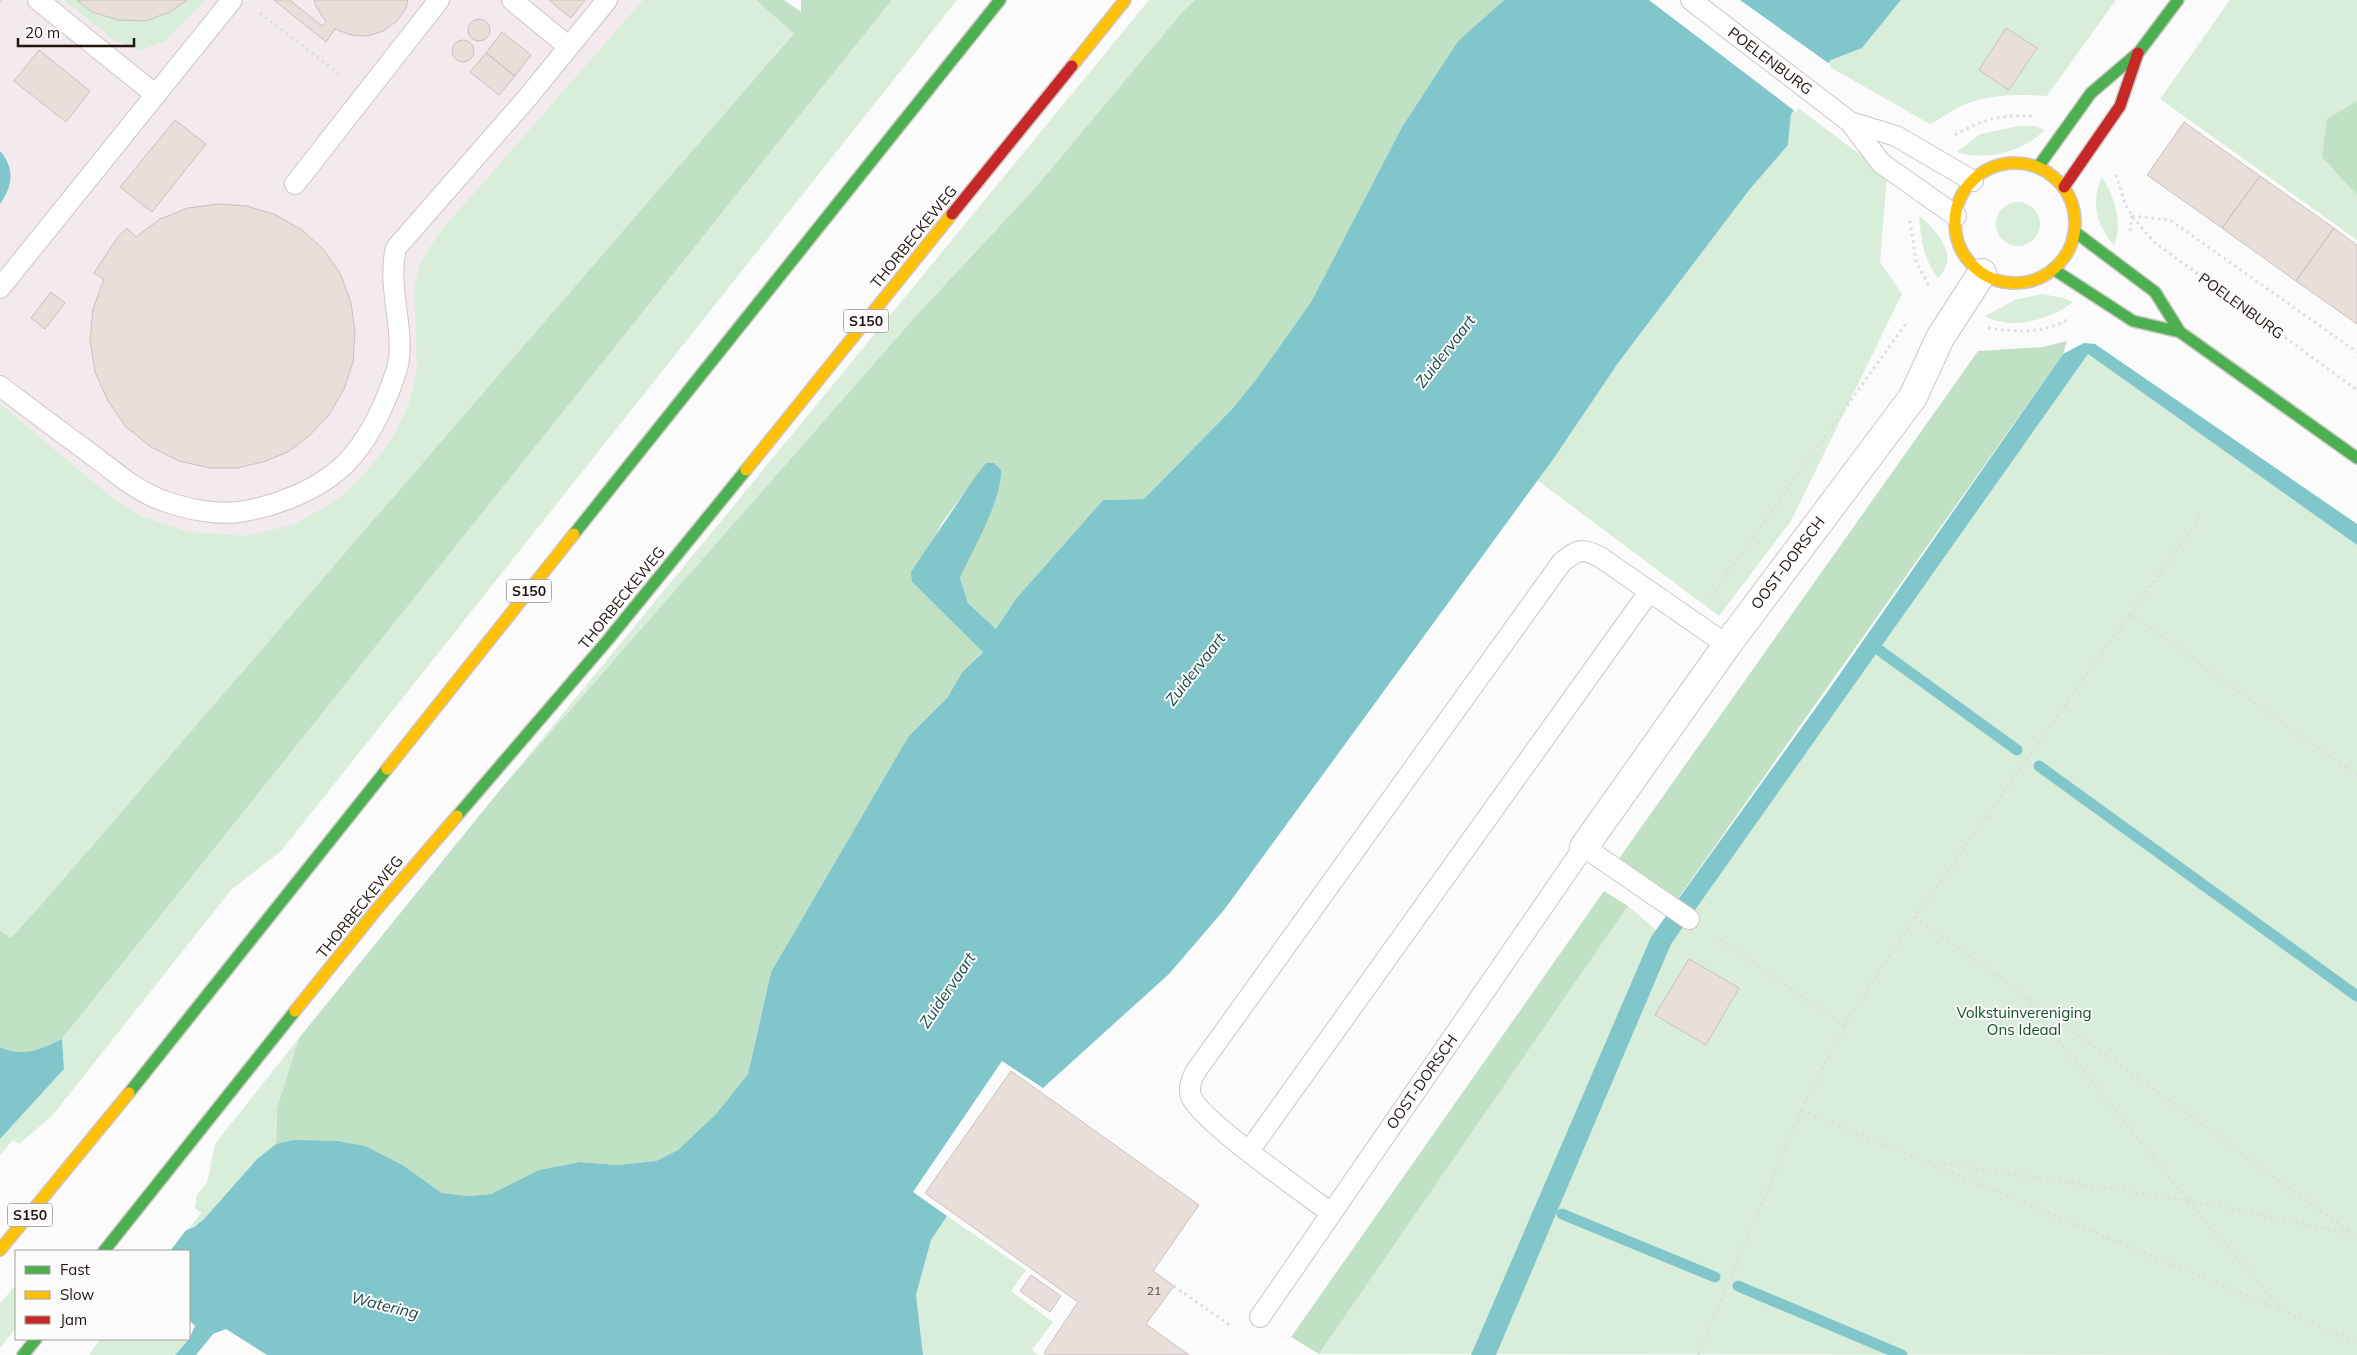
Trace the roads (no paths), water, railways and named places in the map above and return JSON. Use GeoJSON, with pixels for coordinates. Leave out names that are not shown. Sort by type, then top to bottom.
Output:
{"type":"FeatureCollection","features":[{"type":"Feature","properties":{"kind":"main road","name":"S150"},"geometry":{"type":"LineString","coordinates":[[1,1249],[57,1183],[1000,0]]}},
{"type":"Feature","properties":{"kind":"main road","name":"THORBECKEWEG"},"geometry":{"type":"LineString","coordinates":[[105,1250],[377,908],[607,641],[1125,0]]}},
{"type":"Feature","properties":{"kind":"main road"},"geometry":{"type":"LineString","coordinates":[[2038,168],[2091,93],[2139,52],[2178,0]]}},
{"type":"Feature","properties":{"kind":"main road"},"geometry":{"type":"LineString","coordinates":[[2064,188],[2120,106],[2139,52]]}},
{"type":"Feature","properties":{"kind":"main road"},"geometry":{"type":"LineString","coordinates":[[2020,163],[2038,168],[2052,175],[2064,188],[2072,201],[2075,232],[2068,253],[2054,269],[2031,281],[2006,283],[1982,273],[1964,254],[1956,229],[1959,203],[1973,181],[1987,171],[2004,164],[2020,163]]}},
{"type":"Feature","properties":{"kind":"main road"},"geometry":{"type":"LineString","coordinates":[[2075,232],[2155,292],[2180,332]]}},
{"type":"Feature","properties":{"kind":"main road"},"geometry":{"type":"LineString","coordinates":[[2054,269],[2133,321],[2180,332],[2357,458]]}},
{"type":"Feature","properties":{"kind":"main road"},"geometry":{"type":"LineString","coordinates":[[23,1355],[35,1340]]}},
{"type":"Feature","properties":{"kind":"street","name":"OOST-DORSCH"},"geometry":{"type":"LineString","coordinates":[[1584,847],[1727,645],[1913,397],[1940,338],[1982,273]]}},
{"type":"Feature","properties":{"kind":"lane"},"geometry":{"type":"LineString","coordinates":[[38,0],[156,96]]}},
{"type":"Feature","properties":{"kind":"lane"},"geometry":{"type":"LineString","coordinates":[[0,288],[232,0]]}},
{"type":"Feature","properties":{"kind":"lane"},"geometry":{"type":"LineString","coordinates":[[295,184],[439,0]]}},
{"type":"Feature","properties":{"kind":"lane"},"geometry":{"type":"LineString","coordinates":[[512,0],[569,47]]}},
{"type":"Feature","properties":{"kind":"lane"},"geometry":{"type":"LineString","coordinates":[[0,386],[130,484],[163,501],[198,510],[238,512],[277,502],[315,486],[344,465],[367,436],[397,370],[399,332],[392,265],[396,248],[528,97],[607,0]]}},
{"type":"Feature","properties":{"kind":"lane","name":"POELENBURG"},"geometry":{"type":"LineString","coordinates":[[1691,0],[1850,122],[1881,163],[1956,216]]}},
{"type":"Feature","properties":{"kind":"lane","name":"POELENBURG"},"geometry":{"type":"LineString","coordinates":[[1850,122],[1896,136],[1973,181]]}},
{"type":"Feature","properties":{"kind":"lane"},"geometry":{"type":"LineString","coordinates":[[1332,1213],[1249,1152],[1199,1109],[1190,1096],[1190,1083],[1196,1070],[1562,562],[1575,552],[1584,550],[1600,557],[1727,645]]}},
{"type":"Feature","properties":{"kind":"lane"},"geometry":{"type":"LineString","coordinates":[[1249,1152],[1649,592]]}},
{"type":"Feature","properties":{"kind":"lane"},"geometry":{"type":"LineString","coordinates":[[1584,847],[1689,919]]}},
{"type":"Feature","properties":{"kind":"lane","name":"OOST-DORSCH"},"geometry":{"type":"LineString","coordinates":[[1260,1317],[1584,847]]}},
{"type":"Feature","properties":{"kind":"water"},"geometry":{"type":"Polygon","coordinates":[[[1504,0],[1901,0],[1862,48],[1831,60],[1791,114],[1788,145],[1750,189],[1618,363],[1554,458],[1224,910],[1169,974],[1043,1088],[1002,1061],[913,1192],[947,1216],[931,1240],[916,1295],[923,1355],[267,1355],[226,1329],[213,1334],[196,1355],[175,1355],[190,1340],[195,1326],[190,1321],[190,1250],[20,1250],[0,1166],[184,1231],[194,1227],[204,1219],[257,1159],[276,1144],[293,1140],[337,1141],[365,1146],[404,1166],[442,1193],[469,1196],[491,1194],[539,1170],[580,1162],[617,1165],[656,1161],[678,1150],[716,1114],[748,1074],[771,972],[908,737],[947,698],[963,671],[983,652],[912,582],[911,572],[975,477],[986,463],[994,463],[1001,470],[997,495],[992,509],[960,578],[968,603],[996,629],[1015,600],[1103,500],[1144,499],[1233,408],[1258,377],[1311,302],[1402,127],[1458,41],[1504,0]]]}},
{"type":"Feature","properties":{"kind":"water"},"geometry":{"type":"Polygon","coordinates":[[[0,151],[5,157],[10,170],[10,184],[0,204],[0,151]]]}},
{"type":"Feature","properties":{"kind":"water"},"geometry":{"type":"Polygon","coordinates":[[[2084,343],[2095,344],[2357,524],[2357,545],[2088,354],[1671,944],[1496,1355],[1471,1355],[1651,937],[1828,691],[2063,354],[2084,343]]]}},
{"type":"Feature","properties":{"kind":"water"},"geometry":{"type":"Polygon","coordinates":[[[62,1039],[64,1069],[0,1139],[0,1047],[16,1052],[24,1052],[39,1049],[62,1039]]]}},
{"type":"Feature","properties":{"kind":"waterway"},"geometry":{"type":"LineString","coordinates":[[1879,650],[2017,750]]}},
{"type":"Feature","properties":{"kind":"waterway"},"geometry":{"type":"LineString","coordinates":[[2039,766],[2357,996]]}},
{"type":"Feature","properties":{"kind":"waterway"},"geometry":{"type":"LineString","coordinates":[[1562,1214],[1715,1277]]}},
{"type":"Feature","properties":{"kind":"waterway"},"geometry":{"type":"LineString","coordinates":[[1738,1286],[1902,1355]]}},
{"type":"Feature","properties":{"kind":"water label","name":"Zuidervaart"},"geometry":{"type":"Point","coordinates":[1445,351]}},
{"type":"Feature","properties":{"kind":"water label","name":"Zuidervaart"},"geometry":{"type":"Point","coordinates":[1195,669]}},
{"type":"Feature","properties":{"kind":"water label","name":"Zuidervaart"},"geometry":{"type":"Point","coordinates":[947,990]}},
{"type":"Feature","properties":{"kind":"water label","name":"Watering"},"geometry":{"type":"Point","coordinates":[385,1305]}},
{"type":"Feature","properties":{"kind":"park label","name":"Volkstuinvereniging Ons Ideaal"},"geometry":{"type":"Point","coordinates":[2024,1022]}}]}
